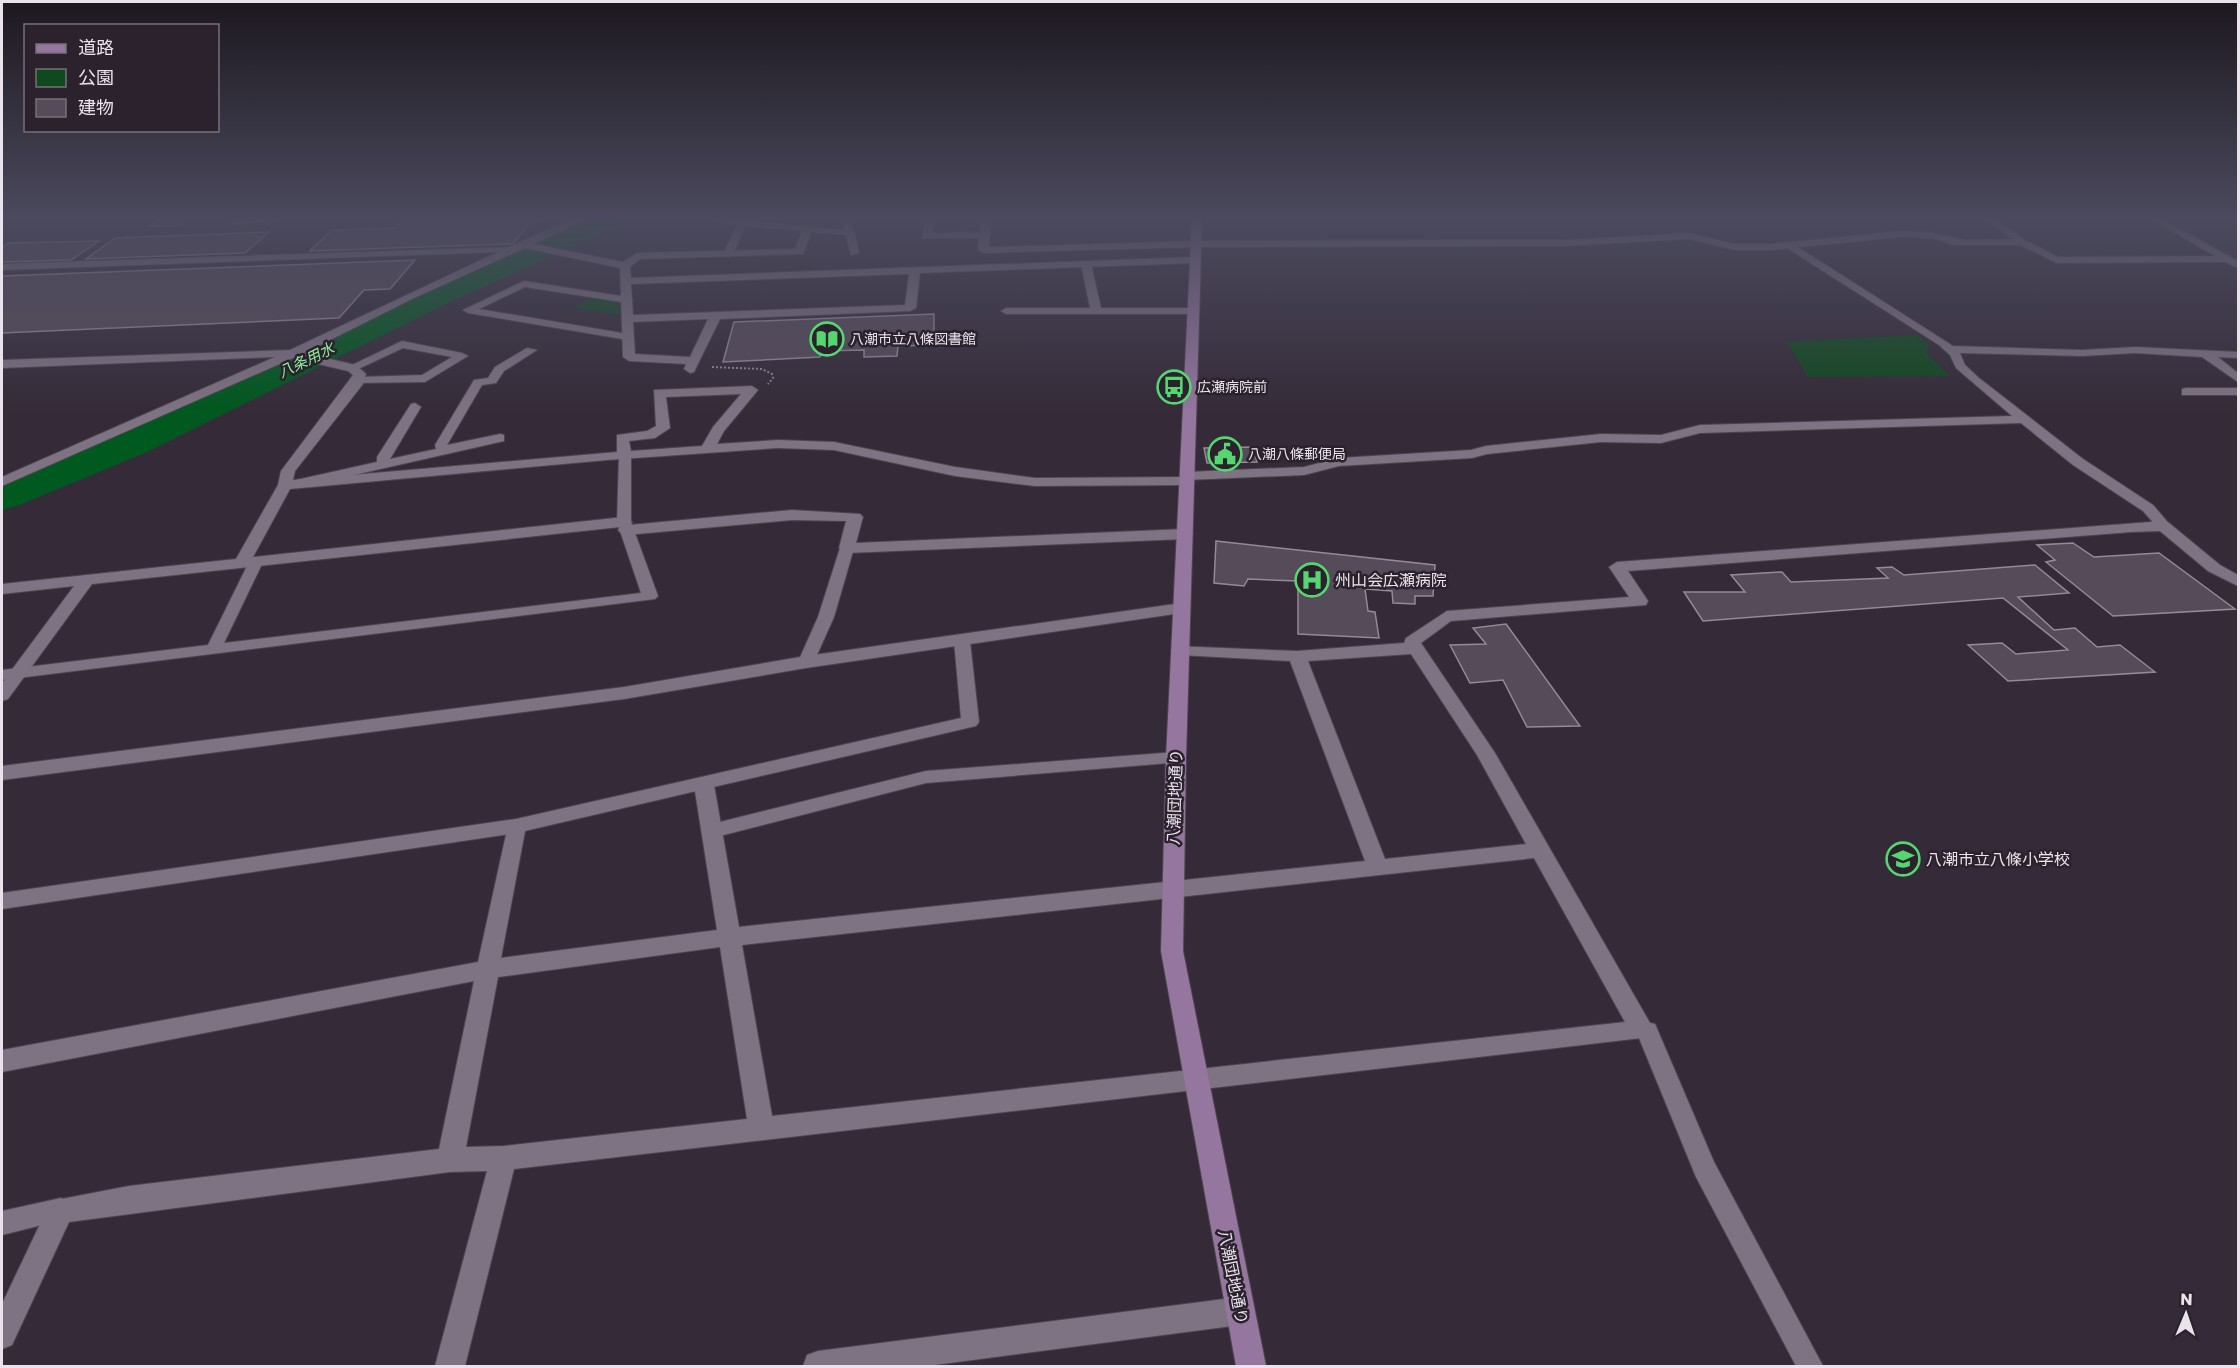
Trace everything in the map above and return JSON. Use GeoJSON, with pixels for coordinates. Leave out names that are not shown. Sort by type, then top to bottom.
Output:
{"type":"FeatureCollection","features":[{"type":"Feature","properties":{"kind":"street"},"geometry":{"type":"LineString","coordinates":[[2,482],[292,354],[438,284]]}},
{"type":"Feature","properties":{"kind":"street"},"geometry":{"type":"LineString","coordinates":[[627,284],[629,357],[692,365],[716,316]]}},
{"type":"Feature","properties":{"kind":"street"},"geometry":{"type":"LineString","coordinates":[[628,319],[910,308],[913,284]]}},
{"type":"Feature","properties":{"kind":"street","name":"八潮団地通り"},"geometry":{"type":"LineString","coordinates":[[1194,284],[1176,758],[1172,951],[1251,1366]]}},
{"type":"Feature","properties":{"kind":"street"},"geometry":{"type":"LineString","coordinates":[[2,364],[292,354],[352,368],[360,374],[358,381],[288,471],[288,485],[249,563]]}},
{"type":"Feature","properties":{"kind":"street"},"geometry":{"type":"LineString","coordinates":[[625,456],[622,438],[650,435],[663,428],[659,393],[752,390],[718,430],[707,450]]}},
{"type":"Feature","properties":{"kind":"street"},"geometry":{"type":"LineString","coordinates":[[288,485],[625,456],[659,456],[776,444],[836,446],[944,470],[1064,485],[1187,478]]}},
{"type":"Feature","properties":{"kind":"street"},"geometry":{"type":"LineString","coordinates":[[2,589],[625,526],[792,515],[855,517],[847,548],[1185,534]]}},
{"type":"Feature","properties":{"kind":"street"},"geometry":{"type":"LineString","coordinates":[[2,1335],[62,1210],[129,1199],[450,1160],[504,1158],[1642,1030],[1485,753],[1412,642],[1447,616],[1640,601],[1617,567],[2131,527],[2164,526],[2214,568],[2238,580]]}},
{"type":"Feature","properties":{"kind":"street"},"geometry":{"type":"LineString","coordinates":[[2,695],[9,674],[87,580]]}},
{"type":"Feature","properties":{"kind":"street"},"geometry":{"type":"LineString","coordinates":[[2,773],[624,693],[806,662],[1182,608]]}},
{"type":"Feature","properties":{"kind":"street"},"geometry":{"type":"LineString","coordinates":[[1180,650],[1297,656],[1416,648]]}},
{"type":"Feature","properties":{"kind":"street"},"geometry":{"type":"LineString","coordinates":[[1297,656],[1378,867]]}},
{"type":"Feature","properties":{"kind":"street"},"geometry":{"type":"LineString","coordinates":[[704,785],[761,1128]]}},
{"type":"Feature","properties":{"kind":"street"},"geometry":{"type":"LineString","coordinates":[[450,1160],[516,826]]}},
{"type":"Feature","properties":{"kind":"street"},"geometry":{"type":"LineString","coordinates":[[2,1061],[488,969],[730,937],[1539,849]]}},
{"type":"Feature","properties":{"kind":"street"},"geometry":{"type":"LineString","coordinates":[[450,1366],[504,1158]]}},
{"type":"Feature","properties":{"kind":"street"},"geometry":{"type":"LineString","coordinates":[[818,1366],[1240,1311]]}},
{"type":"Feature","properties":{"kind":"lane"},"geometry":{"type":"LineString","coordinates":[[628,300],[524,284],[468,310],[628,337]]}},
{"type":"Feature","properties":{"kind":"lane"},"geometry":{"type":"LineString","coordinates":[[1090,284],[1096,311]]}},
{"type":"Feature","properties":{"kind":"lane"},"geometry":{"type":"LineString","coordinates":[[1848,284],[1949,349],[1960,366],[2078,462],[2148,508],[2164,526]]}},
{"type":"Feature","properties":{"kind":"lane"},"geometry":{"type":"LineString","coordinates":[[1006,312],[1193,311]]}},
{"type":"Feature","properties":{"kind":"lane"},"geometry":{"type":"LineString","coordinates":[[352,368],[402,344],[462,356],[425,378],[358,381]]}},
{"type":"Feature","properties":{"kind":"lane"},"geometry":{"type":"LineString","coordinates":[[1949,349],[2082,353],[2144,350],[2238,355]]}},
{"type":"Feature","properties":{"kind":"lane"},"geometry":{"type":"LineString","coordinates":[[442,449],[441,445],[478,382],[492,381],[499,369],[531,350]]}},
{"type":"Feature","properties":{"kind":"lane"},"geometry":{"type":"LineString","coordinates":[[2207,355],[2238,378]]}},
{"type":"Feature","properties":{"kind":"lane"},"geometry":{"type":"LineString","coordinates":[[2186,392],[2238,392]]}},
{"type":"Feature","properties":{"kind":"lane"},"geometry":{"type":"LineString","coordinates":[[384,463],[382,457],[415,407]]}},
{"type":"Feature","properties":{"kind":"lane"},"geometry":{"type":"LineString","coordinates":[[1187,478],[1304,471],[1339,462],[1472,454],[1486,450],[1601,438],[1661,439],[1700,429],[2025,419]]}},
{"type":"Feature","properties":{"kind":"lane"},"geometry":{"type":"LineString","coordinates":[[288,485],[442,449],[500,438]]}},
{"type":"Feature","properties":{"kind":"lane"},"geometry":{"type":"LineString","coordinates":[[9,674],[650,596],[625,526],[625,456]]}},
{"type":"Feature","properties":{"kind":"lane"},"geometry":{"type":"LineString","coordinates":[[806,662],[826,617],[847,548]]}},
{"type":"Feature","properties":{"kind":"lane"},"geometry":{"type":"LineString","coordinates":[[214,648],[249,563]]}},
{"type":"Feature","properties":{"kind":"lane"},"geometry":{"type":"LineString","coordinates":[[2,901],[516,826],[704,785],[970,722],[962,641]]}},
{"type":"Feature","properties":{"kind":"lane"},"geometry":{"type":"LineString","coordinates":[[712,831],[926,777],[1176,758]]}},
{"type":"Feature","properties":{"kind":"lane"},"geometry":{"type":"LineString","coordinates":[[1642,1030],[1647,1031],[1705,1169],[1810,1366]]}},
{"type":"Feature","properties":{"kind":"lane"},"geometry":{"type":"LineString","coordinates":[[2,1222],[62,1210]]}},
{"type":"Feature","properties":{"kind":"green space"},"geometry":{"type":"Polygon","coordinates":[[[594,296],[618,300],[620,315],[574,308],[594,296]]]}},
{"type":"Feature","properties":{"kind":"green space"},"geometry":{"type":"Polygon","coordinates":[[[1916,335],[1929,345],[1926,353],[1950,376],[1808,377],[1787,342],[1916,335]]]}},
{"type":"Feature","properties":{"kind":"building"},"geometry":{"type":"Polygon","coordinates":[[[2,284],[394,284],[390,289],[364,290],[339,318],[2,333],[2,284]]]}},
{"type":"Feature","properties":{"kind":"building"},"geometry":{"type":"Polygon","coordinates":[[[934,314],[934,345],[898,346],[897,356],[864,357],[864,350],[822,351],[820,357],[723,362],[734,322],[934,314]]]}},
{"type":"Feature","properties":{"kind":"building"},"geometry":{"type":"Polygon","coordinates":[[[1253,447],[1257,462],[1207,463],[1204,448],[1253,447]]]}},
{"type":"Feature","properties":{"kind":"building"},"geometry":{"type":"Polygon","coordinates":[[[1216,541],[1435,565],[1433,596],[1415,596],[1415,604],[1393,603],[1392,591],[1365,589],[1368,611],[1375,612],[1379,638],[1298,634],[1298,581],[1248,579],[1244,586],[1214,583],[1216,541]]]}},
{"type":"Feature","properties":{"kind":"building"},"geometry":{"type":"Polygon","coordinates":[[[2073,543],[2094,557],[2159,553],[2235,609],[2113,616],[2046,562],[2055,560],[2037,545],[2073,543]]]}},
{"type":"Feature","properties":{"kind":"building"},"geometry":{"type":"Polygon","coordinates":[[[2035,565],[2069,593],[2018,597],[2054,630],[2075,628],[2097,647],[2120,645],[2155,672],[2008,681],[1968,645],[2002,643],[2016,654],[2068,650],[2003,598],[1703,621],[1684,592],[1745,592],[1731,575],[1782,572],[1791,582],[1888,578],[1877,568],[1892,567],[1904,575],[2035,565]]]}},
{"type":"Feature","properties":{"kind":"building"},"geometry":{"type":"Polygon","coordinates":[[[1506,624],[1580,726],[1527,727],[1503,680],[1470,683],[1450,645],[1486,644],[1473,628],[1506,624]]]}},
{"type":"Feature","properties":{"kind":"waterway","name":"八条用水"},"geometry":{"type":"LineString","coordinates":[[2,497],[131,444],[463,284]]}},
{"type":"Feature","properties":{"kind":"place","name":"八潮市立八條図書館"},"geometry":{"type":"Point","coordinates":[827,339]}},
{"type":"Feature","properties":{"kind":"place","name":"広瀬病院前"},"geometry":{"type":"Point","coordinates":[1174,387]}},
{"type":"Feature","properties":{"kind":"place","name":"八潮八條郵便局"},"geometry":{"type":"Point","coordinates":[1225,454]}},
{"type":"Feature","properties":{"kind":"place","name":"州山会広瀬病院"},"geometry":{"type":"Point","coordinates":[1312,580]}},
{"type":"Feature","properties":{"kind":"place","name":"八潮市立八條小学校"},"geometry":{"type":"Point","coordinates":[1903,859]}}]}
